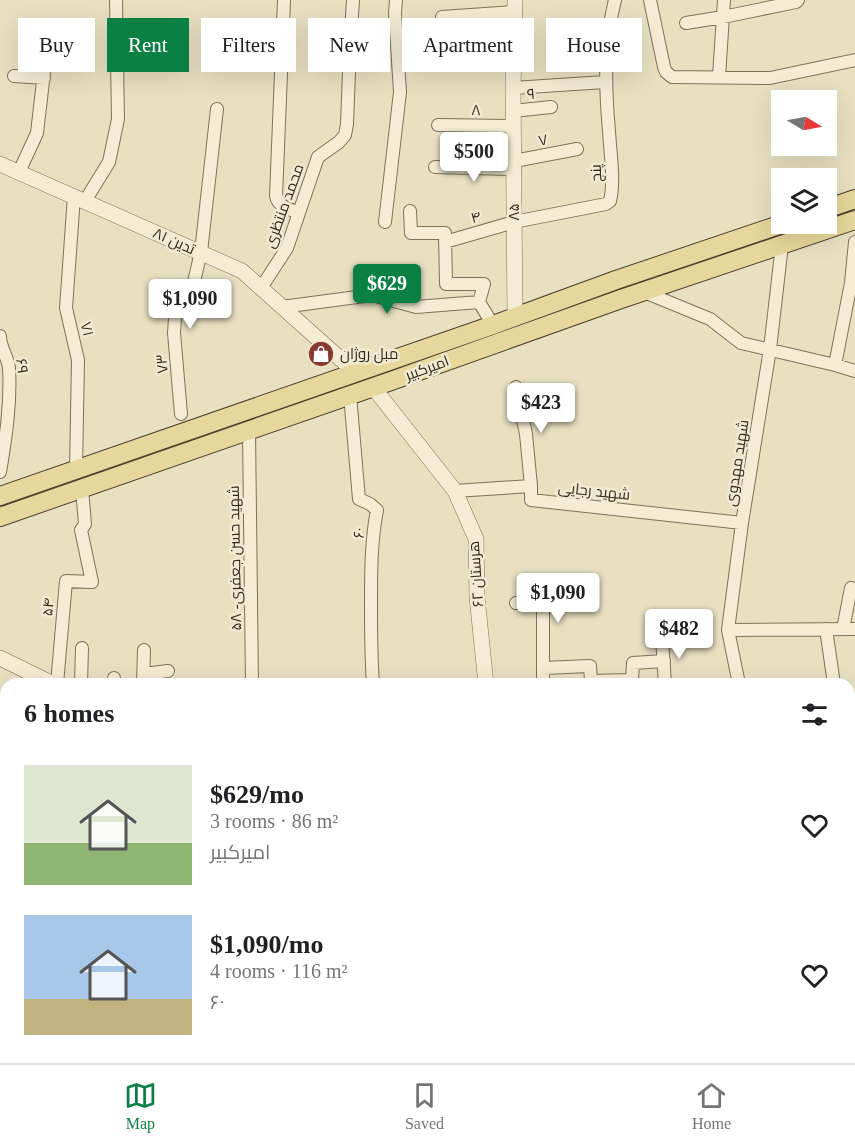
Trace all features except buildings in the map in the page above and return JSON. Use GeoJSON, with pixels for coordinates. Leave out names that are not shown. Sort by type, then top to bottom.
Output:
{"type":"FeatureCollection","features":[{"type":"Feature","properties":{"kind":"main road"},"geometry":{"type":"LineString","coordinates":[[837,205],[855,199]]}},
{"type":"Feature","properties":{"kind":"main road","name":"امیرکبیر"},"geometry":{"type":"LineString","coordinates":[[0,517],[621,299],[855,220]]}},
{"type":"Feature","properties":{"kind":"main road","name":"امیرکبیر"},"geometry":{"type":"LineString","coordinates":[[0,496],[493,325],[592,288],[771,228]]}},
{"type":"Feature","properties":{"kind":"main road"},"geometry":{"type":"LineString","coordinates":[[616,280],[621,299]]}},
{"type":"Feature","properties":{"kind":"main road"},"geometry":{"type":"LineString","coordinates":[[592,288],[598,307]]}},
{"type":"Feature","properties":{"kind":"street","name":"۷۱"},"geometry":{"type":"LineString","coordinates":[[76,469],[78,360],[66,308],[79,199],[109,162],[118,119],[116,0]]}},
{"type":"Feature","properties":{"kind":"street"},"geometry":{"type":"LineString","coordinates":[[284,0],[276,196],[277,202],[281,205],[299,213]]}},
{"type":"Feature","properties":{"kind":"street","name":"محمد منتظری"},"geometry":{"type":"LineString","coordinates":[[261,288],[287,249],[318,157],[345,135],[353,0]]}},
{"type":"Feature","properties":{"kind":"street"},"geometry":{"type":"LineString","coordinates":[[385,222],[400,92],[396,0]]}},
{"type":"Feature","properties":{"kind":"street"},"geometry":{"type":"LineString","coordinates":[[513,88],[605,82],[610,20],[615,0]]}},
{"type":"Feature","properties":{"kind":"street"},"geometry":{"type":"LineString","coordinates":[[650,0],[666,72],[672,77],[770,78],[855,60]]}},
{"type":"Feature","properties":{"kind":"street"},"geometry":{"type":"LineString","coordinates":[[719,77],[724,0]]}},
{"type":"Feature","properties":{"kind":"street"},"geometry":{"type":"LineString","coordinates":[[686,22],[723,17],[798,0]]}},
{"type":"Feature","properties":{"kind":"street"},"geometry":{"type":"LineString","coordinates":[[442,16],[514,6]]}},
{"type":"Feature","properties":{"kind":"street"},"geometry":{"type":"LineString","coordinates":[[19,172],[37,133],[45,72]]}},
{"type":"Feature","properties":{"kind":"street","name":"۸۵"},"geometry":{"type":"LineString","coordinates":[[514,72],[515,317]]}},
{"type":"Feature","properties":{"kind":"street"},"geometry":{"type":"LineString","coordinates":[[14,76],[44,78]]}},
{"type":"Feature","properties":{"kind":"street","name":"پنج"},"geometry":{"type":"LineString","coordinates":[[514,222],[606,204],[610,201],[611,164],[605,82]]}},
{"type":"Feature","properties":{"kind":"street","name":"۹"},"geometry":{"type":"LineString","coordinates":[[514,118],[551,107]]}},
{"type":"Feature","properties":{"kind":"street"},"geometry":{"type":"LineString","coordinates":[[201,252],[217,109]]}},
{"type":"Feature","properties":{"kind":"street","name":"۸"},"geometry":{"type":"LineString","coordinates":[[438,125],[514,118]]}},
{"type":"Feature","properties":{"kind":"street","name":"۷"},"geometry":{"type":"LineString","coordinates":[[435,167],[514,165],[577,149]]}},
{"type":"Feature","properties":{"kind":"street","name":"تدین ۸۱"},"geometry":{"type":"LineString","coordinates":[[0,164],[242,271],[356,372]]}},
{"type":"Feature","properties":{"kind":"street"},"geometry":{"type":"LineString","coordinates":[[410,211],[411,233],[445,233],[446,284],[484,284],[479,302],[493,325]]}},
{"type":"Feature","properties":{"kind":"street","name":"۴"},"geometry":{"type":"LineString","coordinates":[[445,242],[514,222]]}},
{"type":"Feature","properties":{"kind":"street"},"geometry":{"type":"LineString","coordinates":[[835,365],[853,283],[855,242]]}},
{"type":"Feature","properties":{"kind":"street","name":"شهید مهدوی"},"geometry":{"type":"LineString","coordinates":[[738,678],[728,630],[742,523],[770,349],[782,245]]}},
{"type":"Feature","properties":{"kind":"street","name":"۷۳"},"geometry":{"type":"LineString","coordinates":[[181,414],[174,333],[176,304],[189,303],[201,252]]}},
{"type":"Feature","properties":{"kind":"street"},"geometry":{"type":"LineString","coordinates":[[644,292],[710,318],[741,343],[855,371]]}},
{"type":"Feature","properties":{"kind":"street"},"geometry":{"type":"LineString","coordinates":[[282,307],[372,295],[416,307],[479,302]]}},
{"type":"Feature","properties":{"kind":"street","name":"۶۹"},"geometry":{"type":"LineString","coordinates":[[0,336],[9,364],[10,387],[7,429],[0,472]]}},
{"type":"Feature","properties":{"kind":"street","name":"هرستان ۶۲"},"geometry":{"type":"LineString","coordinates":[[373,387],[455,491],[476,539],[477,597],[485,678]]}},
{"type":"Feature","properties":{"kind":"street"},"geometry":{"type":"LineString","coordinates":[[455,491],[531,486],[526,434],[516,387]]}},
{"type":"Feature","properties":{"kind":"street","name":"۶۰"},"geometry":{"type":"LineString","coordinates":[[350,395],[359,499],[377,510],[371,570],[373,678]]}},
{"type":"Feature","properties":{"kind":"street","name":"شهید حسن جعفری- ۵۸"},"geometry":{"type":"LineString","coordinates":[[249,431],[252,678]]}},
{"type":"Feature","properties":{"kind":"street","name":"شهید رجایی"},"geometry":{"type":"LineString","coordinates":[[531,486],[531,500],[742,523]]}},
{"type":"Feature","properties":{"kind":"street","name":"۵۴"},"geometry":{"type":"LineString","coordinates":[[56,678],[66,581],[92,582],[81,530],[85,524],[82,489]]}},
{"type":"Feature","properties":{"kind":"street"},"geometry":{"type":"LineString","coordinates":[[728,630],[849,629],[851,588],[855,589]]}},
{"type":"Feature","properties":{"kind":"street"},"geometry":{"type":"LineString","coordinates":[[543,678],[543,597],[587,593]]}},
{"type":"Feature","properties":{"kind":"street"},"geometry":{"type":"LineString","coordinates":[[516,603],[543,602]]}},
{"type":"Feature","properties":{"kind":"street"},"geometry":{"type":"LineString","coordinates":[[826,629],[833,678]]}},
{"type":"Feature","properties":{"kind":"street"},"geometry":{"type":"LineString","coordinates":[[662,638],[665,678]]}},
{"type":"Feature","properties":{"kind":"street"},"geometry":{"type":"LineString","coordinates":[[81,678],[82,648]]}},
{"type":"Feature","properties":{"kind":"street"},"geometry":{"type":"LineString","coordinates":[[144,650],[144,678]]}},
{"type":"Feature","properties":{"kind":"street"},"geometry":{"type":"LineString","coordinates":[[0,658],[42,678]]}},
{"type":"Feature","properties":{"kind":"street"},"geometry":{"type":"LineString","coordinates":[[632,678],[633,663],[664,661]]}},
{"type":"Feature","properties":{"kind":"street"},"geometry":{"type":"LineString","coordinates":[[543,668],[590,666],[591,678]]}},
{"type":"Feature","properties":{"kind":"street"},"geometry":{"type":"LineString","coordinates":[[147,678],[168,671]]}},
{"type":"Feature","properties":{"kind":"place","name":"مبل روژان"},"geometry":{"type":"Point","coordinates":[321,354]}}]}
